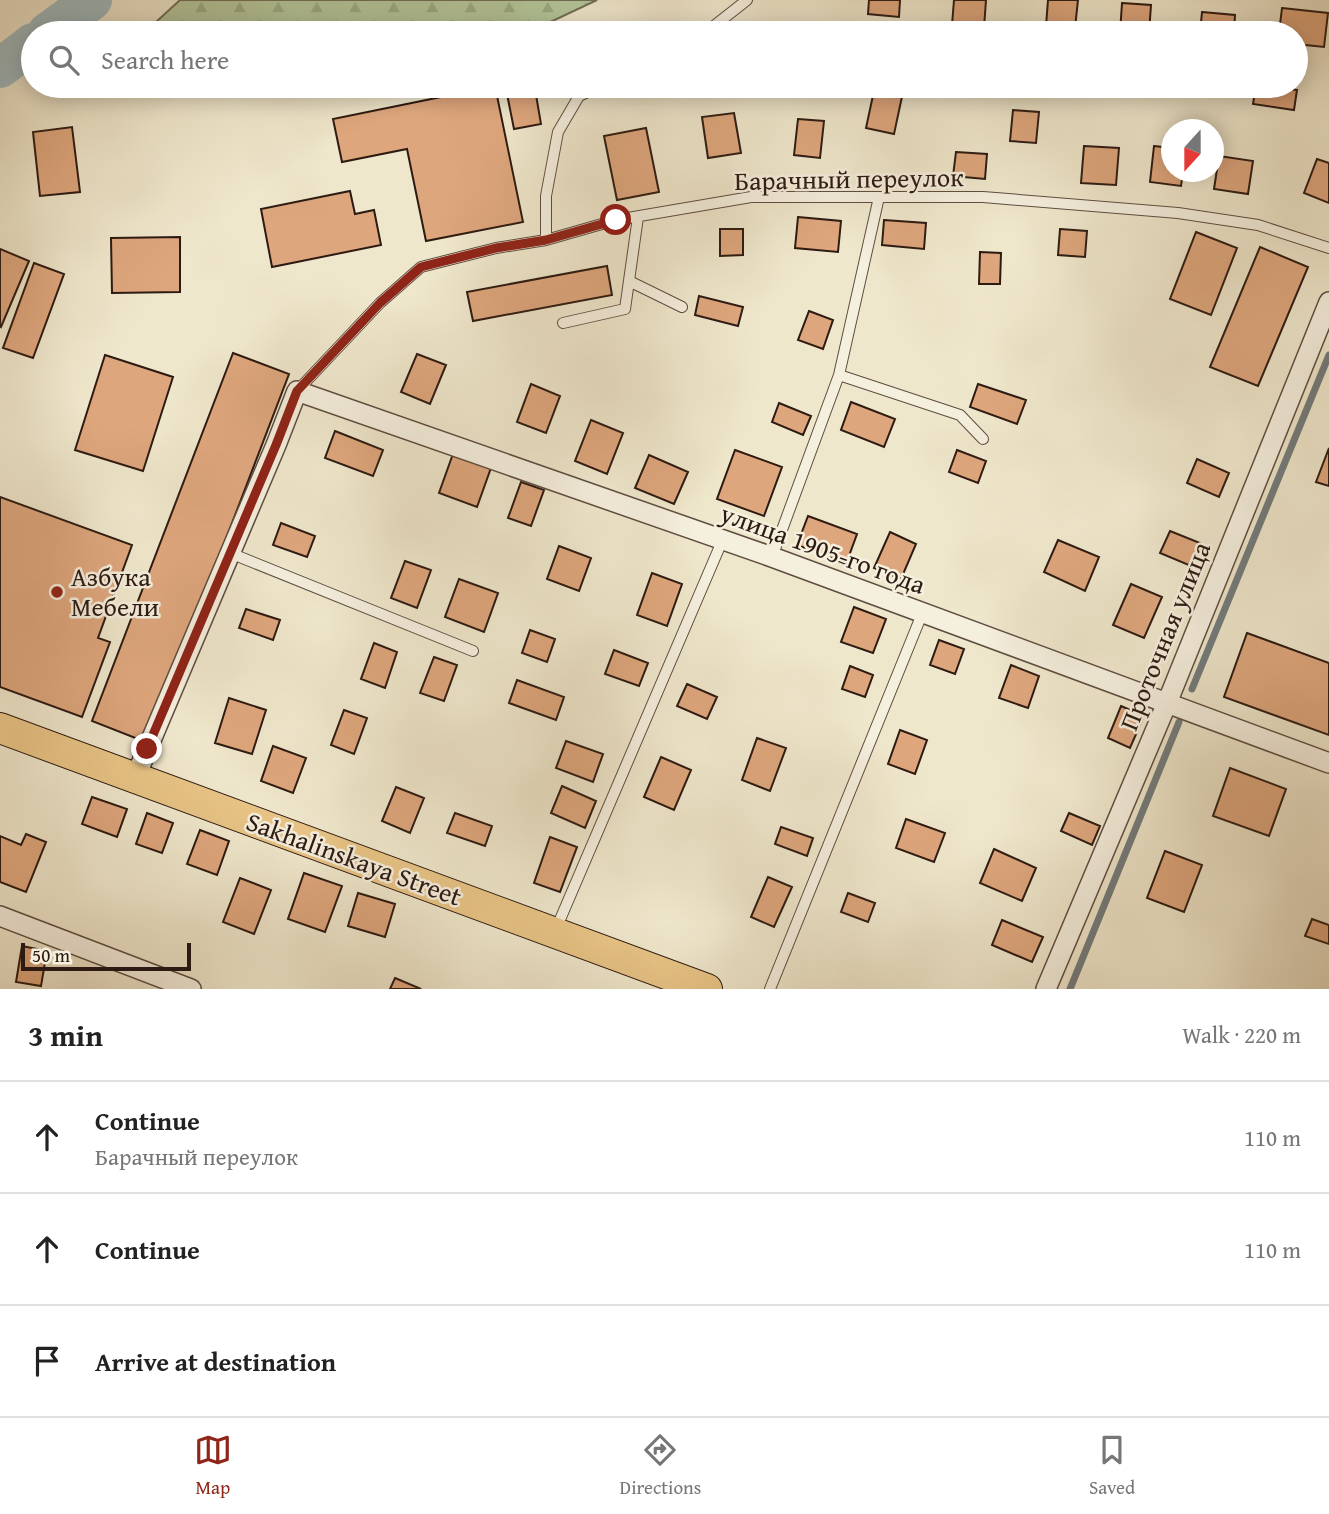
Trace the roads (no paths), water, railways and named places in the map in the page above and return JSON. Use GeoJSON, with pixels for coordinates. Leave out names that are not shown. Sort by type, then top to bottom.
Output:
{"type":"FeatureCollection","features":[{"type":"Feature","properties":{"kind":"main road","name":"Sakhalinskaya Street"},"geometry":{"type":"LineString","coordinates":[[0,728],[707,989]]}},
{"type":"Feature","properties":{"kind":"street","name":"Проточная улица"},"geometry":{"type":"LineString","coordinates":[[1046,989],[1167,703],[1329,302]]}},
{"type":"Feature","properties":{"kind":"street","name":"улица 1905-го года"},"geometry":{"type":"LineString","coordinates":[[297,391],[723,539],[1329,764]]}},
{"type":"Feature","properties":{"kind":"street"},"geometry":{"type":"LineString","coordinates":[[135,778],[297,391]]}},
{"type":"Feature","properties":{"kind":"street"},"geometry":{"type":"LineString","coordinates":[[0,916],[191,989]]}},
{"type":"Feature","properties":{"kind":"lane"},"geometry":{"type":"LineString","coordinates":[[720,21],[747,0]]}},
{"type":"Feature","properties":{"kind":"lane"},"geometry":{"type":"LineString","coordinates":[[546,240],[546,196],[558,132],[578,98]]}},
{"type":"Feature","properties":{"kind":"lane","name":"Барачный переулок"},"geometry":{"type":"LineString","coordinates":[[297,391],[380,303],[421,267],[496,248],[546,240],[616,220],[751,197],[983,197],[1178,213],[1258,225],[1329,248]]}},
{"type":"Feature","properties":{"kind":"lane"},"geometry":{"type":"LineString","coordinates":[[772,557],[839,375],[879,197]]}},
{"type":"Feature","properties":{"kind":"lane"},"geometry":{"type":"LineString","coordinates":[[563,323],[625,309],[638,217]]}},
{"type":"Feature","properties":{"kind":"lane"},"geometry":{"type":"LineString","coordinates":[[629,281],[682,307]]}},
{"type":"Feature","properties":{"kind":"lane"},"geometry":{"type":"LineString","coordinates":[[839,375],[960,415],[983,439]]}},
{"type":"Feature","properties":{"kind":"lane"},"geometry":{"type":"LineString","coordinates":[[555,933],[723,539]]}},
{"type":"Feature","properties":{"kind":"lane"},"geometry":{"type":"LineString","coordinates":[[230,553],[473,651]]}},
{"type":"Feature","properties":{"kind":"lane"},"geometry":{"type":"LineString","coordinates":[[770,989],[922,614]]}},
{"type":"Feature","properties":{"kind":"waterway"},"geometry":{"type":"LineString","coordinates":[[63,21],[92,0]]}},
{"type":"Feature","properties":{"kind":"waterway"},"geometry":{"type":"LineString","coordinates":[[0,68],[21,52]]}},
{"type":"Feature","properties":{"kind":"waterway"},"geometry":{"type":"LineString","coordinates":[[1192,689],[1329,355]]}},
{"type":"Feature","properties":{"kind":"waterway"},"geometry":{"type":"LineString","coordinates":[[1070,989],[1179,722]]}},
{"type":"Feature","properties":{"kind":"place","name":"Азбука Мебели"},"geometry":{"type":"Point","coordinates":[57,592]}}]}
